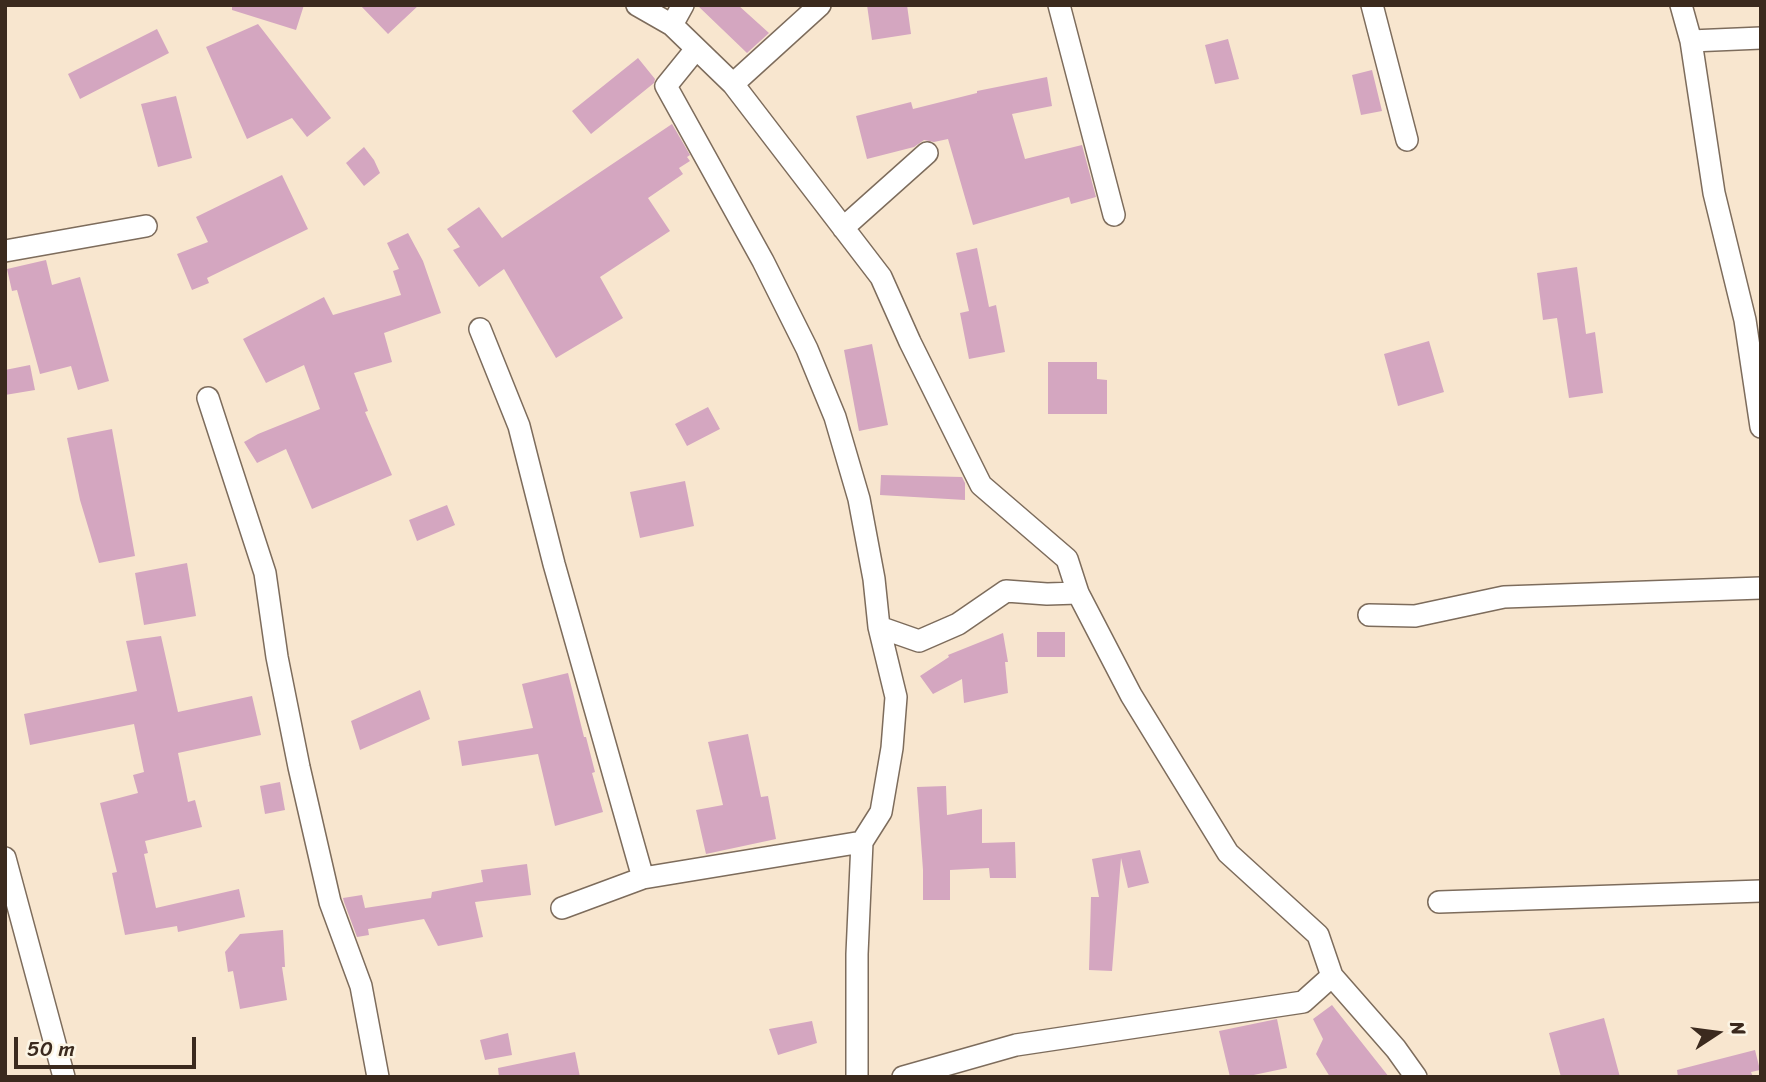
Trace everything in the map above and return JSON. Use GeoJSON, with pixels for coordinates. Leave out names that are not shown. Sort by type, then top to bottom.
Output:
{"type":"FeatureCollection","features":[{"type":"Feature","properties":{"kind":"street"},"geometry":{"type":"LineString","coordinates":[[637,5],[672,25],[733,85],[881,277],[981,485],[1067,559],[1078,593],[1131,695],[1228,853],[1318,934],[1332,976],[1396,1049],[1416,1077]]}},
{"type":"Feature","properties":{"kind":"street"},"geometry":{"type":"LineString","coordinates":[[672,25],[683,5]]}},
{"type":"Feature","properties":{"kind":"street"},"geometry":{"type":"LineString","coordinates":[[733,85],[820,5]]}},
{"type":"Feature","properties":{"kind":"street"},"geometry":{"type":"LineString","coordinates":[[1059,5],[1114,215]]}},
{"type":"Feature","properties":{"kind":"street"},"geometry":{"type":"LineString","coordinates":[[1372,5],[1407,140]]}},
{"type":"Feature","properties":{"kind":"street"},"geometry":{"type":"LineString","coordinates":[[1681,5],[1691,41],[1714,193],[1745,320],[1761,427]]}},
{"type":"Feature","properties":{"kind":"street"},"geometry":{"type":"LineString","coordinates":[[1691,41],[1761,38]]}},
{"type":"Feature","properties":{"kind":"street"},"geometry":{"type":"LineString","coordinates":[[696,49],[666,86],[763,261],[807,349],[835,417],[859,499],[874,579],[879,627],[896,697],[881,812],[862,842],[857,954],[857,1077]]}},
{"type":"Feature","properties":{"kind":"street"},"geometry":{"type":"LineString","coordinates":[[844,228],[927,153]]}},
{"type":"Feature","properties":{"kind":"street"},"geometry":{"type":"LineString","coordinates":[[5,251],[146,226]]}},
{"type":"Feature","properties":{"kind":"street"},"geometry":{"type":"LineString","coordinates":[[480,329],[519,426],[554,564],[643,878]]}},
{"type":"Feature","properties":{"kind":"street"},"geometry":{"type":"LineString","coordinates":[[208,398],[265,573],[277,657],[299,767],[330,902],[361,986],[378,1077]]}},
{"type":"Feature","properties":{"kind":"street"},"geometry":{"type":"LineString","coordinates":[[1369,615],[1415,616],[1504,597],[1761,587]]}},
{"type":"Feature","properties":{"kind":"street"},"geometry":{"type":"LineString","coordinates":[[879,627],[919,641],[958,624],[1006,591],[1078,593]]}},
{"type":"Feature","properties":{"kind":"street"},"geometry":{"type":"LineString","coordinates":[[562,908],[643,878],[862,842]]}},
{"type":"Feature","properties":{"kind":"street"},"geometry":{"type":"LineString","coordinates":[[5,858],[64,1077]]}},
{"type":"Feature","properties":{"kind":"street"},"geometry":{"type":"LineString","coordinates":[[1438,902],[1761,891]]}},
{"type":"Feature","properties":{"kind":"street"},"geometry":{"type":"LineString","coordinates":[[903,1077],[1017,1045],[1303,1002],[1332,976]]}},
{"type":"Feature","properties":{"kind":"building"},"geometry":{"type":"Polygon","coordinates":[[[232,5],[304,5],[296,30],[232,10],[232,5]]]}},
{"type":"Feature","properties":{"kind":"building"},"geometry":{"type":"Polygon","coordinates":[[[360,5],[419,5],[388,34],[360,5]]]}},
{"type":"Feature","properties":{"kind":"building"},"geometry":{"type":"Polygon","coordinates":[[[697,5],[738,5],[769,33],[747,53],[697,5]]]}},
{"type":"Feature","properties":{"kind":"building"},"geometry":{"type":"Polygon","coordinates":[[[867,5],[907,5],[911,34],[872,40],[867,5]]]}},
{"type":"Feature","properties":{"kind":"building"},"geometry":{"type":"Polygon","coordinates":[[[258,24],[331,118],[307,137],[292,118],[247,139],[206,47],[258,24]]]}},
{"type":"Feature","properties":{"kind":"building"},"geometry":{"type":"Polygon","coordinates":[[[157,29],[169,53],[80,99],[68,74],[157,29]]]}},
{"type":"Feature","properties":{"kind":"building"},"geometry":{"type":"Polygon","coordinates":[[[1228,39],[1239,79],[1215,84],[1205,45],[1228,39]]]}},
{"type":"Feature","properties":{"kind":"building"},"geometry":{"type":"Polygon","coordinates":[[[638,58],[655,79],[654,83],[591,134],[572,111],[638,58]]]}},
{"type":"Feature","properties":{"kind":"building"},"geometry":{"type":"Polygon","coordinates":[[[1372,70],[1382,111],[1361,115],[1352,75],[1372,70]]]}},
{"type":"Feature","properties":{"kind":"building"},"geometry":{"type":"Polygon","coordinates":[[[1047,77],[1052,106],[1012,114],[1025,159],[1082,145],[1096,197],[1071,204],[1069,197],[973,225],[948,139],[934,142],[924,140],[914,147],[867,159],[856,116],[911,102],[913,109],[977,91],[1047,77]]]}},
{"type":"Feature","properties":{"kind":"building"},"geometry":{"type":"Polygon","coordinates":[[[176,96],[192,158],[158,167],[141,104],[176,96]]]}},
{"type":"Feature","properties":{"kind":"building"},"geometry":{"type":"Polygon","coordinates":[[[672,124],[690,155],[687,157],[690,161],[679,168],[683,174],[648,198],[670,231],[600,277],[623,318],[556,358],[504,269],[479,287],[453,250],[460,247],[447,229],[479,207],[502,238],[672,124]]]}},
{"type":"Feature","properties":{"kind":"building"},"geometry":{"type":"Polygon","coordinates":[[[364,147],[380,173],[364,186],[346,163],[364,147]]]}},
{"type":"Feature","properties":{"kind":"building"},"geometry":{"type":"Polygon","coordinates":[[[282,175],[308,229],[207,278],[209,283],[192,290],[177,254],[208,242],[196,217],[282,175]]]}},
{"type":"Feature","properties":{"kind":"building"},"geometry":{"type":"Polygon","coordinates":[[[408,233],[423,261],[441,313],[384,333],[392,362],[354,373],[368,411],[365,412],[392,475],[312,509],[286,449],[257,463],[244,442],[320,409],[304,365],[266,383],[243,339],[324,297],[333,315],[401,295],[393,271],[399,269],[387,243],[408,233]]]}},
{"type":"Feature","properties":{"kind":"building"},"geometry":{"type":"Polygon","coordinates":[[[977,248],[989,307],[996,305],[1005,352],[969,359],[960,313],[969,311],[956,253],[977,248]]]}},
{"type":"Feature","properties":{"kind":"building"},"geometry":{"type":"Polygon","coordinates":[[[46,260],[52,285],[80,277],[109,381],[78,390],[71,366],[40,374],[17,290],[12,291],[7,269],[46,260]]]}},
{"type":"Feature","properties":{"kind":"building"},"geometry":{"type":"Polygon","coordinates":[[[1577,267],[1586,334],[1595,332],[1603,393],[1569,398],[1557,318],[1543,320],[1537,273],[1577,267]]]}},
{"type":"Feature","properties":{"kind":"building"},"geometry":{"type":"Polygon","coordinates":[[[1429,341],[1444,392],[1398,406],[1384,354],[1429,341]]]}},
{"type":"Feature","properties":{"kind":"building"},"geometry":{"type":"Polygon","coordinates":[[[872,344],[888,425],[859,431],[844,350],[872,344]]]}},
{"type":"Feature","properties":{"kind":"building"},"geometry":{"type":"Polygon","coordinates":[[[1048,362],[1097,362],[1097,379],[1107,380],[1107,414],[1048,414],[1048,362]]]}},
{"type":"Feature","properties":{"kind":"building"},"geometry":{"type":"Polygon","coordinates":[[[30,365],[35,390],[5,395],[5,370],[30,365]]]}},
{"type":"Feature","properties":{"kind":"building"},"geometry":{"type":"Polygon","coordinates":[[[708,407],[720,429],[687,446],[675,424],[708,407]]]}},
{"type":"Feature","properties":{"kind":"building"},"geometry":{"type":"Polygon","coordinates":[[[112,429],[135,556],[99,563],[80,500],[67,438],[112,429]]]}},
{"type":"Feature","properties":{"kind":"building"},"geometry":{"type":"Polygon","coordinates":[[[881,475],[962,477],[965,483],[965,500],[880,495],[881,475]]]}},
{"type":"Feature","properties":{"kind":"building"},"geometry":{"type":"Polygon","coordinates":[[[685,481],[694,526],[640,538],[630,492],[685,481]]]}},
{"type":"Feature","properties":{"kind":"building"},"geometry":{"type":"Polygon","coordinates":[[[447,505],[455,525],[417,541],[409,520],[447,505]]]}},
{"type":"Feature","properties":{"kind":"building"},"geometry":{"type":"Polygon","coordinates":[[[187,563],[196,616],[144,625],[135,573],[187,563]]]}},
{"type":"Feature","properties":{"kind":"building"},"geometry":{"type":"Polygon","coordinates":[[[1037,632],[1065,632],[1065,657],[1037,657],[1037,632]]]}},
{"type":"Feature","properties":{"kind":"building"},"geometry":{"type":"Polygon","coordinates":[[[1003,633],[1008,662],[1005,662],[1008,693],[964,703],[962,679],[933,694],[920,676],[949,657],[948,655],[1003,633]]]}},
{"type":"Feature","properties":{"kind":"building"},"geometry":{"type":"Polygon","coordinates":[[[161,636],[178,712],[252,696],[261,735],[178,753],[188,802],[195,800],[202,827],[145,841],[148,853],[144,854],[156,908],[239,889],[245,917],[178,932],[177,926],[125,935],[112,873],[117,872],[100,803],[138,793],[133,775],[144,772],[134,724],[30,745],[24,714],[137,691],[126,641],[161,636]]]}},
{"type":"Feature","properties":{"kind":"building"},"geometry":{"type":"Polygon","coordinates":[[[568,673],[603,812],[555,826],[538,754],[462,766],[458,741],[533,728],[522,684],[568,673]]]}},
{"type":"Feature","properties":{"kind":"building"},"geometry":{"type":"Polygon","coordinates":[[[420,690],[430,719],[360,750],[351,721],[420,690]]]}},
{"type":"Feature","properties":{"kind":"building"},"geometry":{"type":"Polygon","coordinates":[[[748,734],[761,797],[768,796],[776,839],[706,854],[696,810],[723,805],[708,742],[748,734]]]}},
{"type":"Feature","properties":{"kind":"building"},"geometry":{"type":"Polygon","coordinates":[[[280,782],[285,810],[265,814],[260,786],[280,782]]]}},
{"type":"Feature","properties":{"kind":"building"},"geometry":{"type":"Polygon","coordinates":[[[946,786],[947,815],[982,809],[982,843],[1015,842],[1016,878],[990,878],[989,868],[950,870],[950,900],[923,900],[917,787],[946,786]]]}},
{"type":"Feature","properties":{"kind":"building"},"geometry":{"type":"Polygon","coordinates":[[[1140,850],[1149,883],[1128,888],[1121,858],[1112,971],[1089,970],[1091,897],[1099,897],[1092,859],[1140,850]]]}},
{"type":"Feature","properties":{"kind":"building"},"geometry":{"type":"Polygon","coordinates":[[[527,864],[531,895],[475,902],[483,937],[438,946],[424,919],[368,929],[369,935],[357,937],[343,898],[362,895],[365,908],[431,898],[432,892],[483,882],[481,870],[527,864]]]}},
{"type":"Feature","properties":{"kind":"building"},"geometry":{"type":"Polygon","coordinates":[[[283,930],[285,967],[282,967],[287,1000],[240,1009],[233,971],[228,972],[225,952],[240,934],[283,930]]]}},
{"type":"Feature","properties":{"kind":"building"},"geometry":{"type":"Polygon","coordinates":[[[1332,1005],[1389,1077],[1330,1077],[1316,1054],[1323,1039],[1313,1019],[1332,1005]]]}},
{"type":"Feature","properties":{"kind":"building"},"geometry":{"type":"Polygon","coordinates":[[[1604,1018],[1620,1077],[1561,1077],[1549,1033],[1604,1018]]]}},
{"type":"Feature","properties":{"kind":"building"},"geometry":{"type":"Polygon","coordinates":[[[1277,1019],[1287,1068],[1244,1077],[1230,1077],[1219,1031],[1277,1019]]]}},
{"type":"Feature","properties":{"kind":"building"},"geometry":{"type":"Polygon","coordinates":[[[812,1021],[817,1043],[778,1055],[769,1029],[812,1021]]]}},
{"type":"Feature","properties":{"kind":"building"},"geometry":{"type":"Polygon","coordinates":[[[508,1033],[512,1055],[485,1060],[480,1040],[508,1033]]]}},
{"type":"Feature","properties":{"kind":"building"},"geometry":{"type":"Polygon","coordinates":[[[1755,1050],[1760,1070],[1751,1072],[1753,1077],[1678,1077],[1677,1070],[1755,1050]]]}},
{"type":"Feature","properties":{"kind":"building"},"geometry":{"type":"Polygon","coordinates":[[[575,1052],[580,1077],[499,1077],[498,1068],[575,1052]]]}}]}
